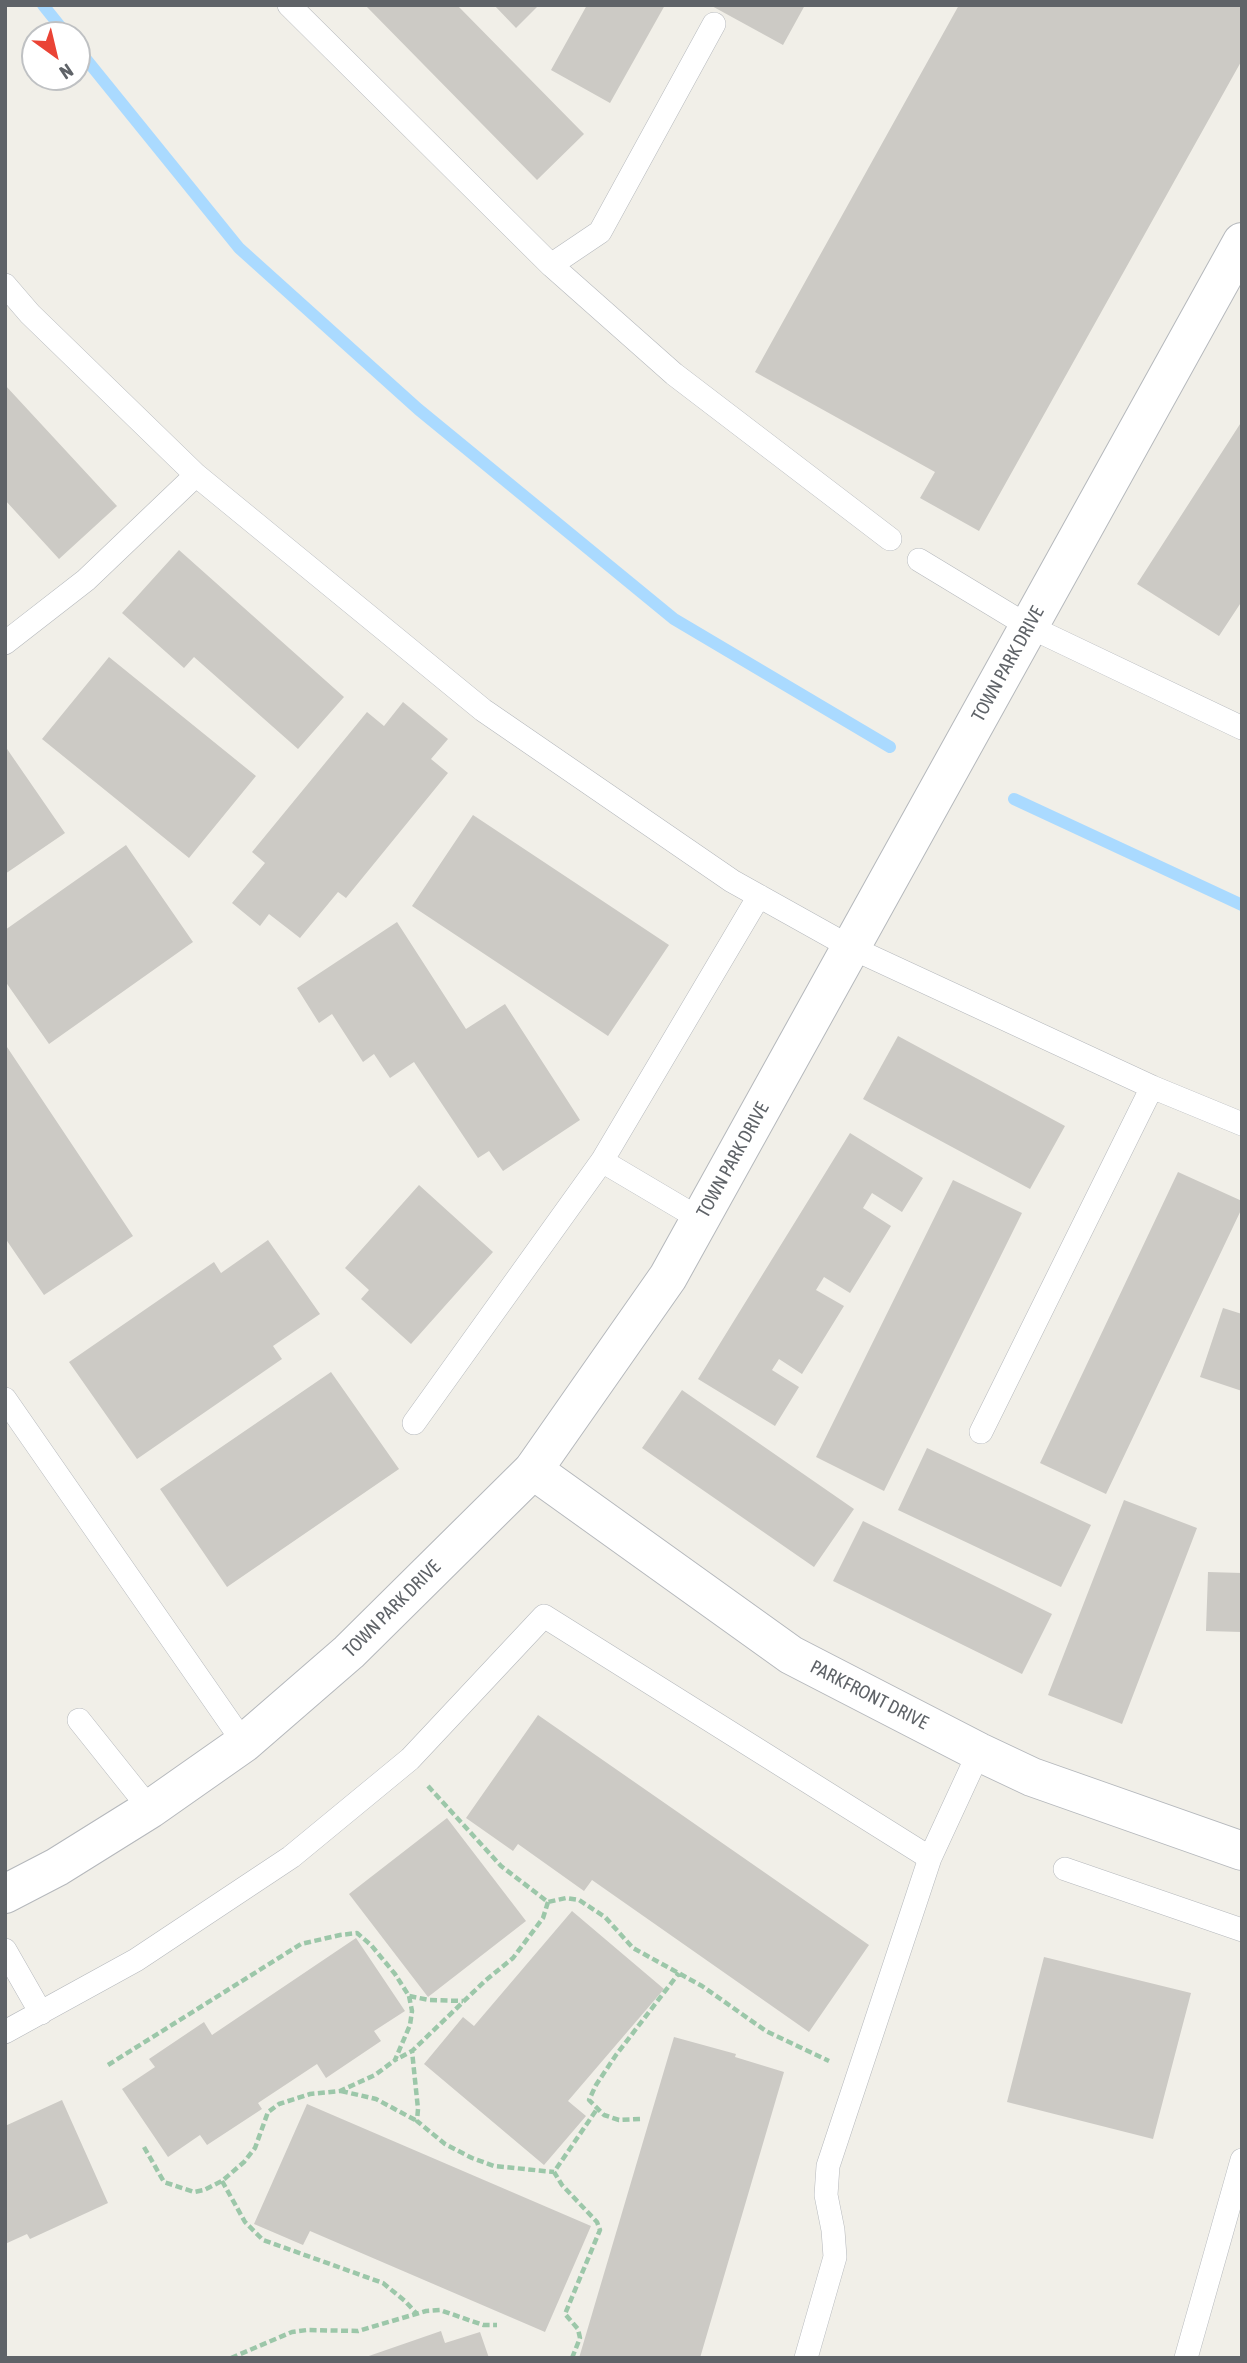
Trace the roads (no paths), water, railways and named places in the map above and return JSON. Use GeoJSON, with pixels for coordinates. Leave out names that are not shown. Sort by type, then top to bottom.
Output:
{"type":"FeatureCollection","features":[{"type":"Feature","properties":{"kind":"street","name":"TOWN PARK DRIVE"},"geometry":{"type":"LineString","coordinates":[[5,1894],[57,1867],[150,1809],[244,1743],[349,1652],[533,1469],[668,1277],[1242,242]]}},
{"type":"Feature","properties":{"kind":"street","name":"PARKFRONT DRIVE"},"geometry":{"type":"LineString","coordinates":[[533,1469],[790,1655],[1032,1777],[1242,1851]]}},
{"type":"Feature","properties":{"kind":"lane"},"geometry":{"type":"LineString","coordinates":[[289,5],[551,265],[674,374],[890,539]]}},
{"type":"Feature","properties":{"kind":"lane"},"geometry":{"type":"LineString","coordinates":[[551,265],[600,232],[714,24]]}},
{"type":"Feature","properties":{"kind":"lane"},"geometry":{"type":"LineString","coordinates":[[5,285],[30,314],[196,475],[483,710],[732,881],[852,948],[1152,1087],[1242,1124]]}},
{"type":"Feature","properties":{"kind":"lane"},"geometry":{"type":"LineString","coordinates":[[5,643],[86,580],[196,475]]}},
{"type":"Feature","properties":{"kind":"lane"},"geometry":{"type":"LineString","coordinates":[[919,560],[1028,626],[1242,728]]}},
{"type":"Feature","properties":{"kind":"lane"},"geometry":{"type":"LineString","coordinates":[[414,1423],[602,1161],[759,896]]}},
{"type":"Feature","properties":{"kind":"lane"},"geometry":{"type":"LineString","coordinates":[[981,1432],[1152,1087]]}},
{"type":"Feature","properties":{"kind":"lane"},"geometry":{"type":"LineString","coordinates":[[602,1161],[700,1219]]}},
{"type":"Feature","properties":{"kind":"lane"},"geometry":{"type":"LineString","coordinates":[[5,1399],[244,1743]]}},
{"type":"Feature","properties":{"kind":"lane"},"geometry":{"type":"LineString","coordinates":[[5,2032],[136,1960],[291,1857],[407,1762],[544,1616],[930,1858]]}},
{"type":"Feature","properties":{"kind":"lane"},"geometry":{"type":"LineString","coordinates":[[79,1720],[150,1809]]}},
{"type":"Feature","properties":{"kind":"lane"},"geometry":{"type":"LineString","coordinates":[[806,2358],[835,2257],[834,2230],[826,2195],[828,2166],[930,1858],[979,1752]]}},
{"type":"Feature","properties":{"kind":"lane"},"geometry":{"type":"LineString","coordinates":[[1065,1869],[1242,1930]]}},
{"type":"Feature","properties":{"kind":"lane"},"geometry":{"type":"LineString","coordinates":[[5,1950],[41,2013]]}},
{"type":"Feature","properties":{"kind":"lane"},"geometry":{"type":"LineString","coordinates":[[1186,2358],[1242,2160]]}},
{"type":"Feature","properties":{"kind":"waterway"},"geometry":{"type":"LineString","coordinates":[[43,5],[56,21]]}},
{"type":"Feature","properties":{"kind":"waterway"},"geometry":{"type":"LineString","coordinates":[[91,65],[239,248],[418,409],[674,619],[890,747]]}},
{"type":"Feature","properties":{"kind":"waterway"},"geometry":{"type":"LineString","coordinates":[[1014,799],[1242,905]]}}]}
